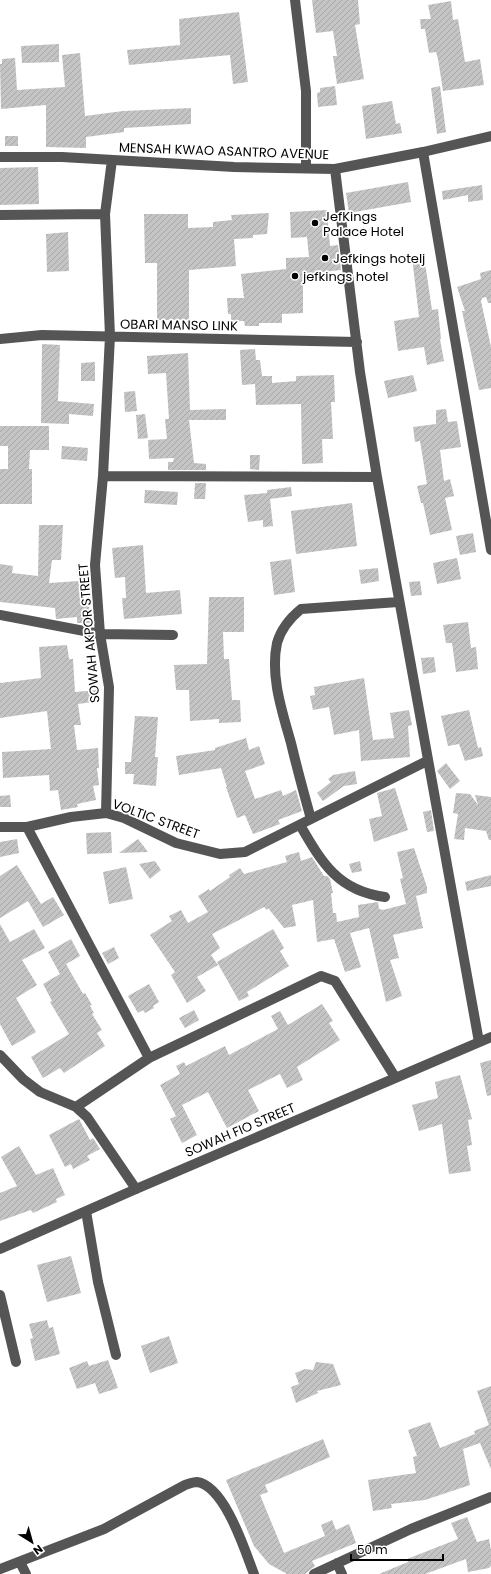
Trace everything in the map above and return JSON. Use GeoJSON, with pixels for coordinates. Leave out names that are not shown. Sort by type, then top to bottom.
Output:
{"type":"FeatureCollection","features":[{"type":"Feature","properties":{"kind":"street"},"geometry":{"type":"LineString","coordinates":[[295,0],[306,91],[306,168]]}},
{"type":"Feature","properties":{"kind":"street","name":"MENSAH KWAO ASANTRO AVENUE"},"geometry":{"type":"LineString","coordinates":[[0,157],[62,157],[234,168],[335,169],[423,152],[491,136]]}},
{"type":"Feature","properties":{"kind":"street"},"geometry":{"type":"LineString","coordinates":[[423,152],[491,550]]}},
{"type":"Feature","properties":{"kind":"street","name":"SOWAH AKPOR STREET"},"geometry":{"type":"LineString","coordinates":[[106,813],[109,687],[100,634],[95,565],[103,476],[110,336],[105,214],[112,160]]}},
{"type":"Feature","properties":{"kind":"street"},"geometry":{"type":"LineString","coordinates":[[335,169],[360,372],[377,477],[398,602],[453,892],[479,1042]]}},
{"type":"Feature","properties":{"kind":"street"},"geometry":{"type":"LineString","coordinates":[[0,215],[105,214]]}},
{"type":"Feature","properties":{"kind":"street","name":"OBARI MANSO LINK"},"geometry":{"type":"LineString","coordinates":[[0,339],[42,335],[357,342]]}},
{"type":"Feature","properties":{"kind":"street"},"geometry":{"type":"LineString","coordinates":[[103,476],[377,477]]}},
{"type":"Feature","properties":{"kind":"street"},"geometry":{"type":"LineString","coordinates":[[311,820],[278,698],[276,672],[277,644],[282,630],[290,617],[301,609],[398,602]]}},
{"type":"Feature","properties":{"kind":"street"},"geometry":{"type":"LineString","coordinates":[[0,615],[100,634],[173,635]]}},
{"type":"Feature","properties":{"kind":"street","name":"VOLTIC STREET"},"geometry":{"type":"LineString","coordinates":[[0,827],[27,827],[72,817],[106,813],[124,818],[176,843],[220,854],[244,852],[427,761]]}},
{"type":"Feature","properties":{"kind":"street"},"geometry":{"type":"LineString","coordinates":[[300,825],[318,857],[335,877],[348,886],[370,895],[384,897]]}},
{"type":"Feature","properties":{"kind":"street"},"geometry":{"type":"LineString","coordinates":[[27,827],[150,1058]]}},
{"type":"Feature","properties":{"kind":"street"},"geometry":{"type":"LineString","coordinates":[[76,1107],[150,1058],[321,976],[335,981],[395,1077]]}},
{"type":"Feature","properties":{"kind":"street","name":"SOWAH FIO STREET"},"geometry":{"type":"LineString","coordinates":[[0,1250],[136,1189],[491,1037]]}},
{"type":"Feature","properties":{"kind":"street"},"geometry":{"type":"LineString","coordinates":[[0,1055],[23,1079],[40,1092],[76,1107],[94,1124],[136,1189]]}},
{"type":"Feature","properties":{"kind":"street"},"geometry":{"type":"LineString","coordinates":[[86,1211],[98,1282],[116,1355]]}},
{"type":"Feature","properties":{"kind":"street"},"geometry":{"type":"LineString","coordinates":[[0,1295],[16,1362]]}},
{"type":"Feature","properties":{"kind":"street"},"geometry":{"type":"LineString","coordinates":[[0,1569],[20,1562],[40,1552],[98,1532],[185,1485],[196,1482],[205,1486],[229,1512],[254,1574]]}},
{"type":"Feature","properties":{"kind":"street"},"geometry":{"type":"LineString","coordinates":[[314,1574],[411,1529],[491,1497]]}},
{"type":"Feature","properties":{"kind":"street"},"geometry":{"type":"LineString","coordinates":[[20,1562],[26,1574]]}},
{"type":"Feature","properties":{"kind":"street"},"geometry":{"type":"LineString","coordinates":[[337,1563],[342,1574]]}},
{"type":"Feature","properties":{"kind":"building"},"geometry":{"type":"Polygon","coordinates":[[[312,0],[358,0],[360,24],[355,25],[364,79],[337,84],[333,56],[337,56],[333,31],[316,33],[312,0]]]}},
{"type":"Feature","properties":{"kind":"building"},"geometry":{"type":"Polygon","coordinates":[[[451,1],[453,20],[458,19],[465,62],[480,59],[484,85],[443,91],[436,52],[429,53],[425,29],[421,29],[420,19],[431,19],[428,5],[451,1]]]}},
{"type":"Feature","properties":{"kind":"building"},"geometry":{"type":"Polygon","coordinates":[[[239,12],[248,82],[233,84],[230,55],[129,65],[127,50],[180,45],[179,19],[239,12]]]}},
{"type":"Feature","properties":{"kind":"building"},"geometry":{"type":"Polygon","coordinates":[[[59,44],[59,62],[22,63],[21,46],[59,44]]]}},
{"type":"Feature","properties":{"kind":"building"},"geometry":{"type":"Polygon","coordinates":[[[80,53],[85,116],[123,111],[191,108],[191,124],[124,128],[124,132],[86,137],[86,148],[46,147],[46,105],[1,109],[0,64],[2,64],[2,59],[15,58],[17,90],[65,87],[62,55],[80,53]]]}},
{"type":"Feature","properties":{"kind":"building"},"geometry":{"type":"Polygon","coordinates":[[[335,86],[337,105],[318,107],[317,93],[320,92],[320,88],[335,86]]]}},
{"type":"Feature","properties":{"kind":"building"},"geometry":{"type":"Polygon","coordinates":[[[440,86],[446,132],[437,134],[431,88],[440,86]]]}},
{"type":"Feature","properties":{"kind":"building"},"geometry":{"type":"Polygon","coordinates":[[[392,101],[396,124],[400,123],[402,133],[366,139],[362,106],[392,101]]]}},
{"type":"Feature","properties":{"kind":"building"},"geometry":{"type":"Polygon","coordinates":[[[5,136],[18,136],[18,146],[5,146],[5,136]]]}},
{"type":"Feature","properties":{"kind":"building"},"geometry":{"type":"Polygon","coordinates":[[[38,167],[39,204],[0,205],[0,168],[38,167]]]}},
{"type":"Feature","properties":{"kind":"building"},"geometry":{"type":"Polygon","coordinates":[[[408,182],[411,202],[349,213],[346,193],[408,182]]]}},
{"type":"Feature","properties":{"kind":"building"},"geometry":{"type":"Polygon","coordinates":[[[482,185],[483,200],[468,202],[468,195],[443,200],[442,191],[482,185]]]}},
{"type":"Feature","properties":{"kind":"building"},"geometry":{"type":"Polygon","coordinates":[[[327,210],[330,246],[338,245],[341,270],[303,274],[303,313],[282,314],[282,323],[259,323],[259,326],[245,326],[244,321],[231,321],[231,314],[228,314],[227,298],[244,298],[241,274],[286,269],[286,258],[309,257],[307,237],[291,238],[290,212],[327,210]]]}},
{"type":"Feature","properties":{"kind":"building"},"geometry":{"type":"Polygon","coordinates":[[[269,213],[267,234],[253,235],[253,238],[234,239],[236,266],[189,270],[189,320],[157,320],[157,263],[145,263],[144,214],[188,214],[188,228],[213,227],[213,222],[232,220],[231,215],[269,213]]]}},
{"type":"Feature","properties":{"kind":"building"},"geometry":{"type":"Polygon","coordinates":[[[68,232],[69,271],[47,272],[46,234],[68,232]]]}},
{"type":"Feature","properties":{"kind":"building"},"geometry":{"type":"Polygon","coordinates":[[[424,256],[432,310],[438,309],[440,339],[444,361],[427,365],[424,347],[398,351],[394,321],[419,317],[412,257],[424,256]]]}},
{"type":"Feature","properties":{"kind":"building"},"geometry":{"type":"Polygon","coordinates":[[[491,270],[491,303],[488,303],[486,297],[482,298],[481,301],[491,347],[491,388],[479,390],[462,311],[465,311],[457,287],[481,279],[480,273],[491,270]]]}},
{"type":"Feature","properties":{"kind":"building"},"geometry":{"type":"Polygon","coordinates":[[[42,344],[60,345],[58,401],[94,404],[93,416],[69,414],[69,424],[41,423],[42,344]]]}},
{"type":"Feature","properties":{"kind":"building"},"geometry":{"type":"Polygon","coordinates":[[[255,349],[256,360],[260,360],[262,376],[272,376],[272,383],[296,381],[296,376],[334,375],[335,402],[331,402],[333,439],[322,439],[323,463],[302,464],[301,404],[256,405],[255,384],[242,385],[240,350],[255,349]]]}},
{"type":"Feature","properties":{"kind":"building"},"geometry":{"type":"Polygon","coordinates":[[[188,353],[190,410],[226,409],[226,420],[189,420],[194,463],[206,464],[206,470],[168,470],[168,462],[173,462],[174,458],[149,459],[148,440],[167,439],[165,419],[169,419],[166,373],[148,374],[147,356],[188,353]]]}},
{"type":"Feature","properties":{"kind":"building"},"geometry":{"type":"Polygon","coordinates":[[[95,362],[95,381],[81,381],[81,363],[95,362]]]}},
{"type":"Feature","properties":{"kind":"building"},"geometry":{"type":"Polygon","coordinates":[[[413,375],[417,391],[388,398],[384,381],[413,375]]]}},
{"type":"Feature","properties":{"kind":"building"},"geometry":{"type":"Polygon","coordinates":[[[135,391],[137,411],[125,412],[124,392],[135,391]]]}},
{"type":"Feature","properties":{"kind":"building"},"geometry":{"type":"Polygon","coordinates":[[[446,409],[448,422],[457,421],[461,447],[440,450],[444,481],[450,479],[454,496],[445,498],[452,530],[430,535],[423,503],[421,503],[417,486],[427,484],[420,441],[415,442],[413,427],[436,424],[436,410],[446,409]]]}},
{"type":"Feature","properties":{"kind":"building"},"geometry":{"type":"Polygon","coordinates":[[[145,414],[148,438],[138,439],[136,415],[145,414]]]}},
{"type":"Feature","properties":{"kind":"building"},"geometry":{"type":"Polygon","coordinates":[[[0,426],[49,426],[49,450],[30,450],[29,469],[32,469],[32,504],[0,504],[0,469],[8,469],[8,446],[0,446],[0,426]]]}},
{"type":"Feature","properties":{"kind":"building"},"geometry":{"type":"Polygon","coordinates":[[[62,446],[88,448],[87,461],[61,459],[62,446]]]}},
{"type":"Feature","properties":{"kind":"building"},"geometry":{"type":"Polygon","coordinates":[[[250,455],[260,455],[259,470],[250,469],[250,455]]]}},
{"type":"Feature","properties":{"kind":"building"},"geometry":{"type":"Polygon","coordinates":[[[195,483],[206,483],[205,499],[194,499],[195,483]]]}},
{"type":"Feature","properties":{"kind":"building"},"geometry":{"type":"Polygon","coordinates":[[[291,487],[292,496],[270,499],[273,526],[263,527],[263,520],[248,522],[244,495],[267,493],[267,490],[291,487]]]}},
{"type":"Feature","properties":{"kind":"building"},"geometry":{"type":"Polygon","coordinates":[[[145,490],[178,492],[177,505],[144,503],[145,490]]]}},
{"type":"Feature","properties":{"kind":"building"},"geometry":{"type":"Polygon","coordinates":[[[352,503],[357,546],[296,554],[291,511],[352,503]]]}},
{"type":"Feature","properties":{"kind":"building"},"geometry":{"type":"Polygon","coordinates":[[[39,525],[63,525],[61,560],[52,560],[49,583],[79,581],[81,606],[89,606],[90,623],[77,623],[77,617],[56,619],[55,608],[0,602],[0,564],[13,566],[12,573],[38,576],[39,525]]]}},
{"type":"Feature","properties":{"kind":"building"},"geometry":{"type":"Polygon","coordinates":[[[473,533],[476,552],[460,555],[456,536],[473,533]]]}},
{"type":"Feature","properties":{"kind":"building"},"geometry":{"type":"Polygon","coordinates":[[[143,545],[146,593],[180,590],[182,614],[124,619],[122,598],[126,598],[125,577],[115,578],[112,548],[143,545]]]}},
{"type":"Feature","properties":{"kind":"building"},"geometry":{"type":"Polygon","coordinates":[[[457,558],[461,579],[437,584],[433,563],[457,558]]]}},
{"type":"Feature","properties":{"kind":"building"},"geometry":{"type":"Polygon","coordinates":[[[291,559],[295,592],[274,595],[270,562],[291,559]]]}},
{"type":"Feature","properties":{"kind":"building"},"geometry":{"type":"Polygon","coordinates":[[[378,568],[379,581],[361,584],[359,570],[378,568]]]}},
{"type":"Feature","properties":{"kind":"building"},"geometry":{"type":"Polygon","coordinates":[[[420,581],[422,595],[411,596],[409,582],[420,581]]]}},
{"type":"Feature","properties":{"kind":"building"},"geometry":{"type":"Polygon","coordinates":[[[209,597],[244,597],[244,632],[223,632],[224,659],[229,659],[232,700],[240,700],[241,722],[219,723],[219,719],[190,721],[189,690],[176,690],[174,665],[207,664],[209,597]]]}},
{"type":"Feature","properties":{"kind":"building"},"geometry":{"type":"Polygon","coordinates":[[[468,622],[471,648],[476,647],[478,669],[456,672],[452,643],[446,643],[443,625],[468,622]]]}},
{"type":"Feature","properties":{"kind":"building"},"geometry":{"type":"Polygon","coordinates":[[[67,645],[69,659],[73,659],[75,692],[98,690],[100,701],[78,704],[81,725],[74,725],[77,750],[98,748],[99,768],[97,768],[99,785],[93,786],[96,800],[77,804],[78,807],[61,810],[58,790],[50,791],[49,775],[3,778],[2,752],[51,749],[47,711],[0,718],[0,683],[41,678],[39,647],[67,645]]]}},
{"type":"Feature","properties":{"kind":"building"},"geometry":{"type":"Polygon","coordinates":[[[434,657],[436,672],[423,674],[421,658],[434,657]]]}},
{"type":"Feature","properties":{"kind":"building"},"geometry":{"type":"Polygon","coordinates":[[[364,678],[373,740],[394,738],[390,713],[409,710],[412,725],[408,726],[410,757],[361,761],[359,730],[334,735],[329,707],[313,710],[310,696],[315,695],[314,687],[364,678]]]}},
{"type":"Feature","properties":{"kind":"building"},"geometry":{"type":"Polygon","coordinates":[[[469,710],[478,748],[481,747],[483,756],[465,761],[459,744],[448,746],[441,716],[469,710]]]}},
{"type":"Feature","properties":{"kind":"building"},"geometry":{"type":"Polygon","coordinates":[[[135,716],[158,717],[155,757],[158,757],[156,786],[133,784],[134,774],[125,774],[125,762],[131,762],[135,716]]]}},
{"type":"Feature","properties":{"kind":"building"},"geometry":{"type":"Polygon","coordinates":[[[246,738],[249,750],[259,746],[265,764],[245,771],[255,799],[281,790],[283,796],[296,790],[302,811],[278,820],[280,824],[253,834],[245,815],[237,818],[221,768],[179,775],[176,756],[215,750],[215,748],[246,738]]]}},
{"type":"Feature","properties":{"kind":"building"},"geometry":{"type":"Polygon","coordinates":[[[446,763],[460,781],[450,789],[437,771],[446,763]]]}},
{"type":"Feature","properties":{"kind":"building"},"geometry":{"type":"Polygon","coordinates":[[[355,771],[357,784],[344,786],[323,801],[317,793],[331,782],[328,779],[333,775],[355,771]]]}},
{"type":"Feature","properties":{"kind":"building"},"geometry":{"type":"Polygon","coordinates":[[[395,788],[408,830],[374,842],[369,819],[382,816],[377,793],[395,788]]]}},
{"type":"Feature","properties":{"kind":"building"},"geometry":{"type":"Polygon","coordinates":[[[456,793],[470,794],[478,805],[475,795],[491,797],[491,840],[489,840],[486,831],[465,828],[464,840],[454,839],[458,814],[453,813],[456,793]]]}},
{"type":"Feature","properties":{"kind":"building"},"geometry":{"type":"Polygon","coordinates":[[[10,795],[11,807],[0,807],[0,796],[10,795]]]}},
{"type":"Feature","properties":{"kind":"building"},"geometry":{"type":"Polygon","coordinates":[[[431,810],[434,831],[427,832],[423,812],[431,810]]]}},
{"type":"Feature","properties":{"kind":"building"},"geometry":{"type":"Polygon","coordinates":[[[111,832],[112,853],[87,854],[86,833],[111,832]]]}},
{"type":"Feature","properties":{"kind":"building"},"geometry":{"type":"Polygon","coordinates":[[[17,839],[19,853],[0,857],[0,842],[17,839]]]}},
{"type":"Feature","properties":{"kind":"building"},"geometry":{"type":"Polygon","coordinates":[[[138,839],[148,852],[119,853],[138,839]]]}},
{"type":"Feature","properties":{"kind":"building"},"geometry":{"type":"Polygon","coordinates":[[[414,848],[427,887],[427,893],[416,896],[423,928],[393,935],[399,958],[390,960],[402,996],[386,1002],[369,928],[350,933],[361,967],[345,972],[334,939],[317,942],[313,900],[292,905],[296,926],[284,928],[268,908],[267,910],[264,907],[212,934],[220,948],[211,955],[218,965],[197,977],[206,991],[187,1003],[171,975],[175,972],[150,935],[172,921],[169,916],[181,910],[188,923],[208,912],[198,896],[209,889],[210,891],[240,868],[244,874],[287,862],[285,856],[299,852],[301,861],[312,857],[324,876],[327,876],[330,879],[333,893],[331,893],[333,913],[336,913],[337,922],[359,917],[358,905],[378,902],[379,909],[383,910],[406,904],[400,879],[403,878],[397,852],[414,848]]]}},
{"type":"Feature","properties":{"kind":"building"},"geometry":{"type":"Polygon","coordinates":[[[155,861],[161,870],[150,879],[139,864],[155,861]]]}},
{"type":"Feature","properties":{"kind":"building"},"geometry":{"type":"Polygon","coordinates":[[[360,861],[362,871],[352,873],[349,864],[360,861]]]}},
{"type":"Feature","properties":{"kind":"building"},"geometry":{"type":"Polygon","coordinates":[[[17,865],[41,904],[53,897],[64,915],[43,927],[28,901],[0,918],[0,876],[17,865]]]}},
{"type":"Feature","properties":{"kind":"building"},"geometry":{"type":"Polygon","coordinates":[[[126,867],[133,899],[109,904],[103,872],[126,867]]]}},
{"type":"Feature","properties":{"kind":"building"},"geometry":{"type":"Polygon","coordinates":[[[491,875],[491,886],[467,891],[465,882],[491,875]]]}},
{"type":"Feature","properties":{"kind":"building"},"geometry":{"type":"Polygon","coordinates":[[[0,924],[10,942],[34,929],[45,948],[22,960],[37,985],[16,998],[36,1032],[12,1046],[0,1024],[0,924]]]}},
{"type":"Feature","properties":{"kind":"building"},"geometry":{"type":"Polygon","coordinates":[[[273,929],[284,948],[280,951],[289,966],[247,992],[249,996],[239,1001],[217,962],[273,929]]]}},
{"type":"Feature","properties":{"kind":"building"},"geometry":{"type":"Polygon","coordinates":[[[71,939],[80,956],[66,964],[83,994],[85,993],[92,1005],[90,1006],[94,1013],[92,1014],[102,1030],[97,1033],[105,1046],[64,1073],[60,1068],[43,1078],[31,1057],[69,1034],[50,1002],[52,1001],[43,984],[60,974],[48,952],[71,939]]]}},
{"type":"Feature","properties":{"kind":"building"},"geometry":{"type":"Polygon","coordinates":[[[114,947],[119,958],[108,964],[102,953],[114,947]]]}},
{"type":"Feature","properties":{"kind":"building"},"geometry":{"type":"Polygon","coordinates":[[[149,984],[159,1002],[153,1006],[154,1008],[145,1013],[143,1010],[138,1013],[128,996],[149,984]]]}},
{"type":"Feature","properties":{"kind":"building"},"geometry":{"type":"Polygon","coordinates":[[[322,1004],[333,1021],[329,1023],[340,1040],[297,1067],[303,1080],[287,1088],[280,1074],[248,1090],[259,1111],[227,1128],[208,1092],[182,1105],[197,1135],[182,1143],[170,1119],[176,1116],[160,1085],[180,1074],[176,1066],[184,1062],[186,1066],[225,1046],[229,1055],[278,1029],[271,1016],[280,1011],[288,1025],[322,1004]]]}},
{"type":"Feature","properties":{"kind":"building"},"geometry":{"type":"Polygon","coordinates":[[[194,1010],[199,1020],[185,1028],[179,1018],[194,1010]]]}},
{"type":"Feature","properties":{"kind":"building"},"geometry":{"type":"Polygon","coordinates":[[[491,1060],[491,1095],[487,1096],[480,1063],[491,1060]]]}},
{"type":"Feature","properties":{"kind":"building"},"geometry":{"type":"Polygon","coordinates":[[[460,1075],[472,1119],[468,1120],[472,1145],[467,1146],[471,1171],[449,1174],[442,1124],[419,1131],[412,1105],[438,1098],[435,1082],[460,1075]]]}},
{"type":"Feature","properties":{"kind":"building"},"geometry":{"type":"Polygon","coordinates":[[[79,1119],[90,1140],[93,1138],[100,1149],[87,1156],[90,1160],[73,1169],[71,1164],[65,1167],[49,1135],[79,1119]]]}},
{"type":"Feature","properties":{"kind":"building"},"geometry":{"type":"Polygon","coordinates":[[[19,1146],[36,1175],[53,1168],[65,1195],[56,1199],[57,1202],[33,1213],[31,1210],[0,1221],[0,1193],[17,1186],[1,1157],[19,1146]]]}},
{"type":"Feature","properties":{"kind":"building"},"geometry":{"type":"Polygon","coordinates":[[[71,1256],[81,1293],[47,1302],[37,1265],[71,1256]]]}},
{"type":"Feature","properties":{"kind":"building"},"geometry":{"type":"Polygon","coordinates":[[[47,1320],[49,1328],[53,1327],[60,1354],[35,1361],[30,1339],[33,1338],[29,1324],[47,1320]]]}},
{"type":"Feature","properties":{"kind":"building"},"geometry":{"type":"Polygon","coordinates":[[[169,1336],[178,1363],[150,1373],[141,1346],[169,1336]]]}},
{"type":"Feature","properties":{"kind":"building"},"geometry":{"type":"Polygon","coordinates":[[[108,1360],[118,1388],[99,1394],[95,1383],[77,1389],[69,1368],[87,1361],[89,1366],[108,1360]]]}},
{"type":"Feature","properties":{"kind":"building"},"geometry":{"type":"Polygon","coordinates":[[[316,1362],[333,1364],[341,1385],[317,1391],[318,1393],[296,1403],[291,1387],[299,1384],[295,1373],[305,1369],[313,1370],[316,1362]]]}},
{"type":"Feature","properties":{"kind":"building"},"geometry":{"type":"Polygon","coordinates":[[[491,1386],[491,1469],[480,1443],[463,1449],[470,1485],[425,1500],[391,1504],[392,1508],[373,1511],[368,1480],[416,1473],[413,1457],[417,1456],[408,1430],[430,1422],[440,1448],[475,1434],[474,1431],[489,1425],[477,1391],[491,1386]]]}},
{"type":"Feature","properties":{"kind":"building"},"geometry":{"type":"Polygon","coordinates":[[[323,1439],[330,1457],[265,1485],[268,1492],[260,1495],[284,1553],[325,1536],[321,1525],[332,1520],[336,1530],[349,1524],[356,1543],[312,1561],[315,1566],[305,1574],[287,1574],[269,1564],[254,1546],[226,1480],[323,1439]]]}},
{"type":"Feature","properties":{"kind":"building"},"geometry":{"type":"Polygon","coordinates":[[[467,1517],[477,1542],[489,1539],[491,1566],[489,1568],[468,1572],[466,1559],[425,1574],[379,1574],[408,1562],[407,1559],[458,1539],[451,1523],[467,1517]]]}},
{"type":"Feature","properties":{"kind":"place","name":"JefKings Palace Hotel"},"geometry":{"type":"Point","coordinates":[315,223]}},
{"type":"Feature","properties":{"kind":"place","name":"Jefkings hotelj"},"geometry":{"type":"Point","coordinates":[325,258]}},
{"type":"Feature","properties":{"kind":"place","name":"jefkings hotel"},"geometry":{"type":"Point","coordinates":[295,276]}}]}
